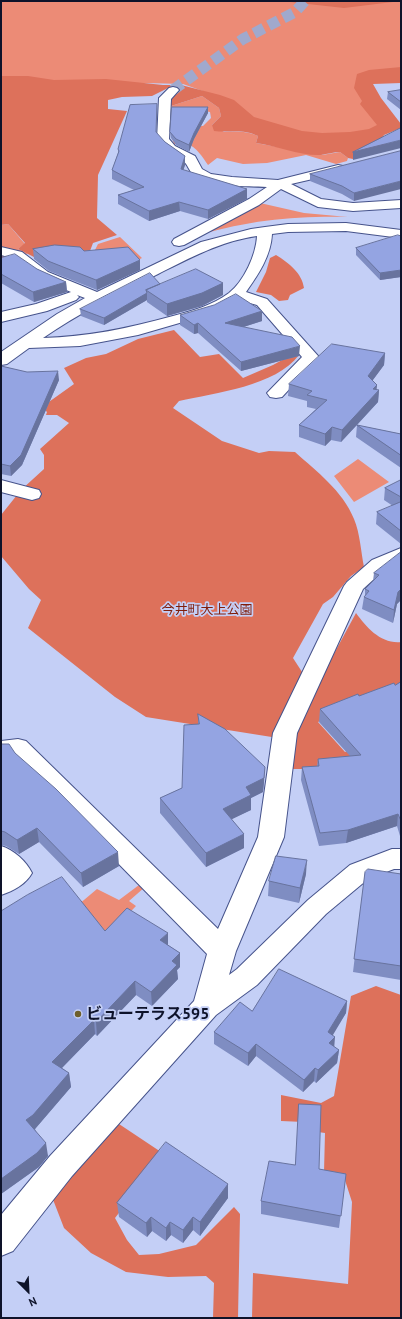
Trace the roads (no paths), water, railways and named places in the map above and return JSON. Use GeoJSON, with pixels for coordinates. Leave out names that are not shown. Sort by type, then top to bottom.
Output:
{"type":"FeatureCollection","features":[{"type":"Feature","properties":{"kind":"street"},"geometry":{"type":"LineString","coordinates":[[173,90],[165,98],[163,140],[171,149],[190,159],[197,172],[208,177],[232,181],[282,184],[318,203],[353,207],[401,204]]}},
{"type":"Feature","properties":{"kind":"street"},"geometry":{"type":"LineString","coordinates":[[166,248],[254,202],[285,181],[349,166]]}},
{"type":"Feature","properties":{"kind":"street"},"geometry":{"type":"LineString","coordinates":[[282,184],[292,203],[301,208],[318,211],[401,217]]}},
{"type":"Feature","properties":{"kind":"street"},"geometry":{"type":"LineString","coordinates":[[1,251],[16,255],[42,275],[95,292],[206,245],[265,231],[316,226],[373,229],[401,234]]}},
{"type":"Feature","properties":{"kind":"street"},"geometry":{"type":"LineString","coordinates":[[25,343],[82,341],[134,331],[179,319],[218,306],[236,294],[252,270],[264,246],[265,231]]}},
{"type":"Feature","properties":{"kind":"street"},"geometry":{"type":"LineString","coordinates":[[1,360],[63,317],[95,292],[107,278]]}},
{"type":"Feature","properties":{"kind":"street"},"geometry":{"type":"LineString","coordinates":[[236,294],[262,302],[311,357],[276,393]]}},
{"type":"Feature","properties":{"kind":"street"},"geometry":{"type":"LineString","coordinates":[[1,317],[41,308],[71,297]]}},
{"type":"Feature","properties":{"kind":"street"},"geometry":{"type":"LineString","coordinates":[[1,486],[32,494]]}},
{"type":"Feature","properties":{"kind":"street"},"geometry":{"type":"LineString","coordinates":[[206,1007],[222,951],[271,837],[285,733],[354,586],[378,564],[401,554]]}},
{"type":"Feature","properties":{"kind":"street"},"geometry":{"type":"LineString","coordinates":[[1,749],[18,747],[222,951]]}},
{"type":"Feature","properties":{"kind":"street"},"geometry":{"type":"LineString","coordinates":[[1,856],[19,873],[1,885]]}},
{"type":"Feature","properties":{"kind":"street"},"geometry":{"type":"LineString","coordinates":[[1,1240],[60,1166],[206,1007],[247,977],[317,907],[359,872],[392,859],[401,859]]}},
{"type":"Feature","properties":{"kind":"tunnel"},"geometry":{"type":"LineString","coordinates":[[173,90],[243,39],[295,12],[305,1]]}},
{"type":"Feature","properties":{"kind":"place","name":"ビューテラス595"},"geometry":{"type":"Point","coordinates":[78,1014]}},
{"type":"Feature","properties":{"kind":"park label","name":"今井町大上公園"},"geometry":{"type":"Point","coordinates":[207,610]}}]}
